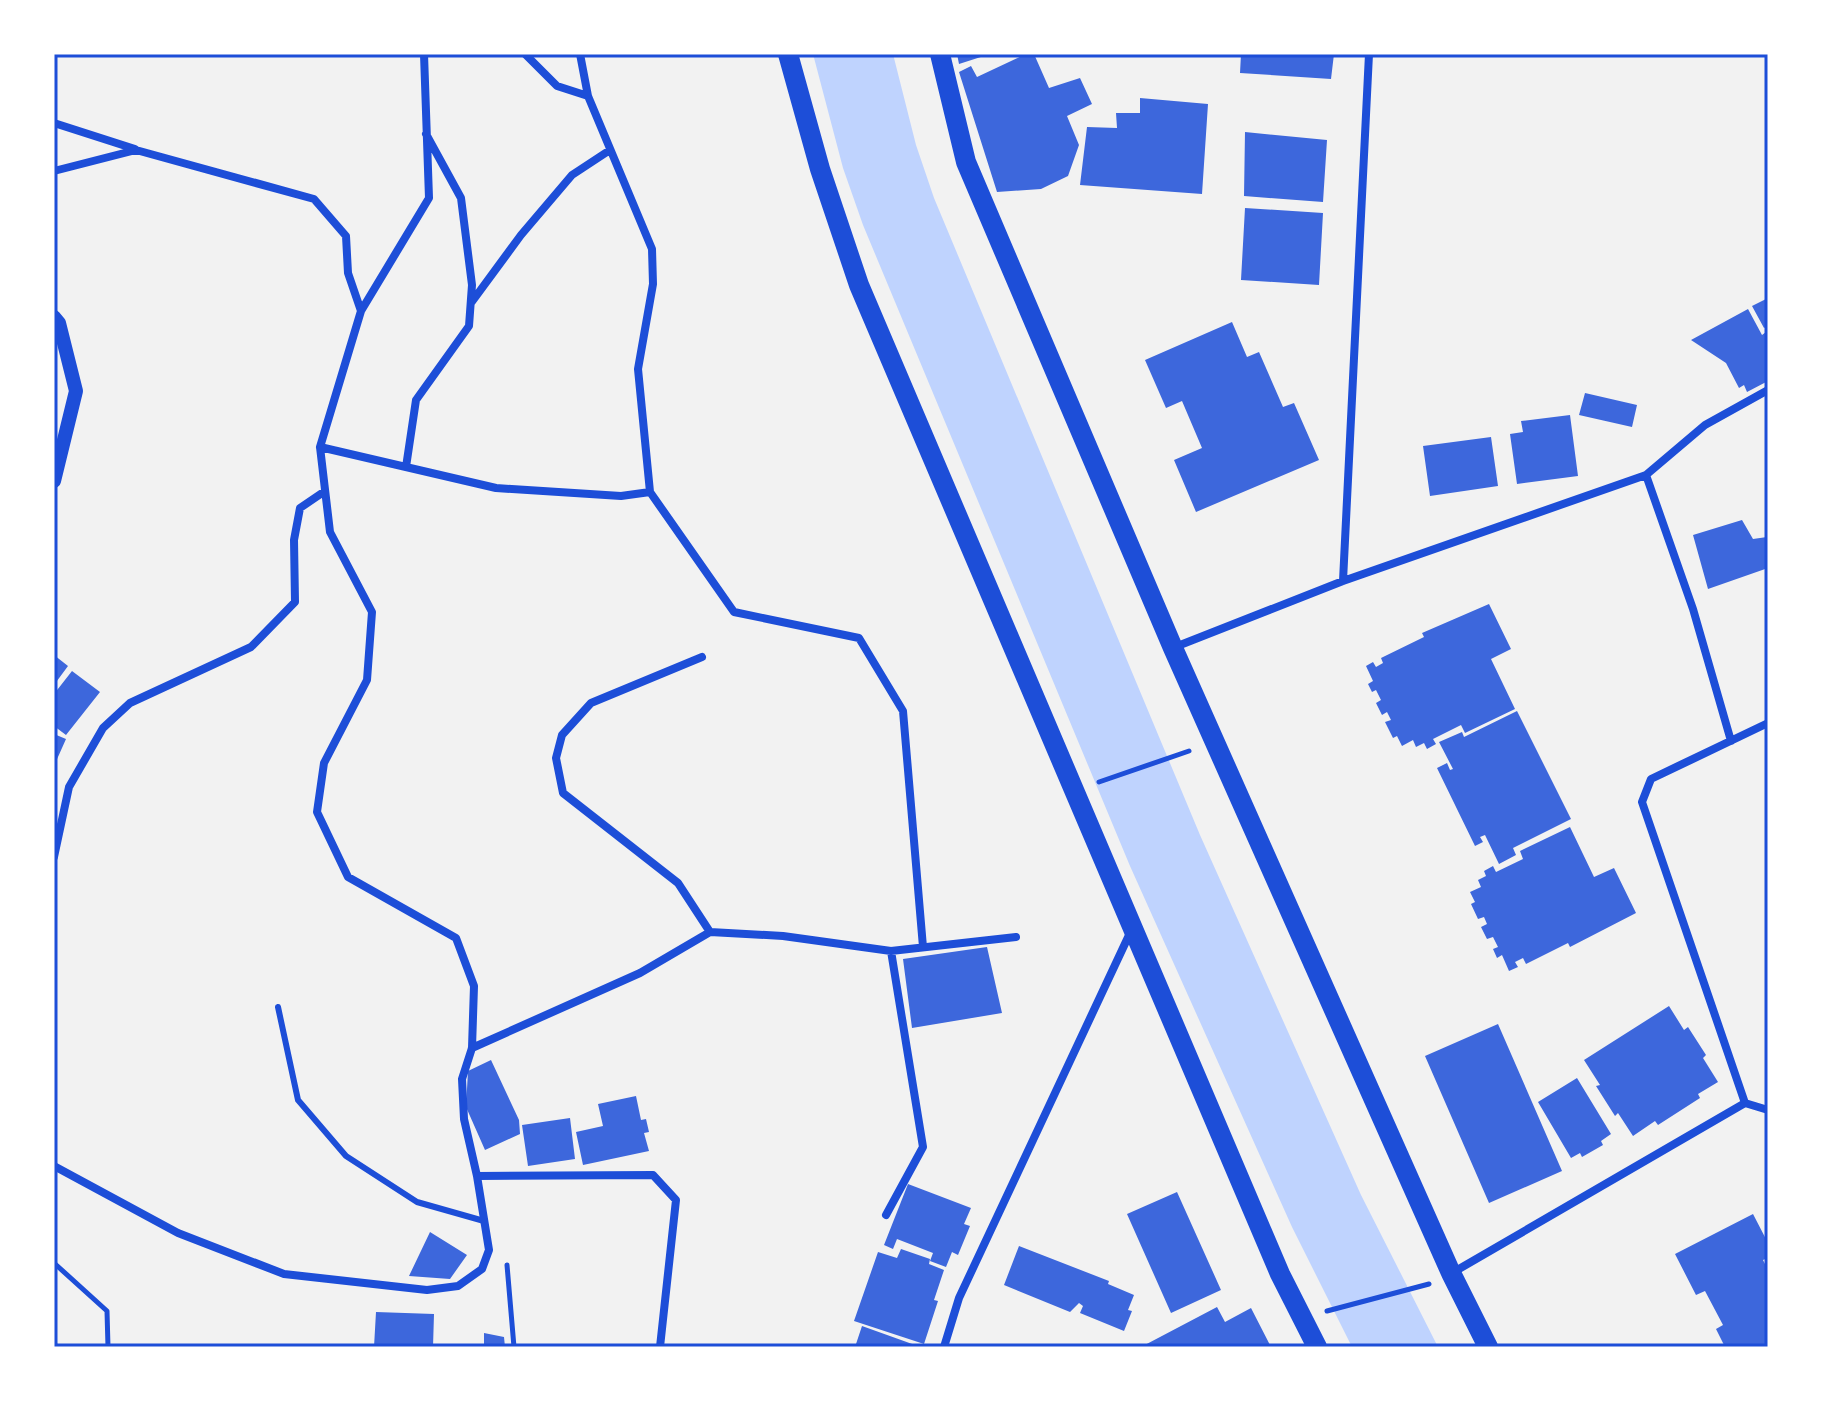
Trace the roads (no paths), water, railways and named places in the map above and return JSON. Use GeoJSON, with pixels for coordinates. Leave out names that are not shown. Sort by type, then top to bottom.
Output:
{"type":"FeatureCollection","features":[{"type":"Feature","properties":{"kind":"main road"},"geometry":{"type":"LineString","coordinates":[[788,54],[820,169],[859,285],[1280,1274],[1317,1347]]}},
{"type":"Feature","properties":{"kind":"main road"},"geometry":{"type":"LineString","coordinates":[[940,54],[966,162],[1173,648],[1451,1273],[1488,1347]]}},
{"type":"Feature","properties":{"kind":"street"},"geometry":{"type":"LineString","coordinates":[[54,1166],[178,1233],[284,1274],[427,1290],[458,1286],[482,1269],[489,1250],[464,1119],[462,1079],[472,1048],[474,986],[456,938],[348,877],[317,812],[324,763],[367,680],[372,612],[330,532],[320,447],[361,311],[429,198],[424,54]]}},
{"type":"Feature","properties":{"kind":"street"},"geometry":{"type":"LineString","coordinates":[[525,54],[557,86],[588,96]]}},
{"type":"Feature","properties":{"kind":"street"},"geometry":{"type":"LineString","coordinates":[[580,54],[588,96],[652,249],[653,284],[638,369],[650,492],[734,612],[859,638],[903,711],[923,947]]}},
{"type":"Feature","properties":{"kind":"street"},"geometry":{"type":"LineString","coordinates":[[1343,581],[1369,54]]}},
{"type":"Feature","properties":{"kind":"street"},"geometry":{"type":"LineString","coordinates":[[54,123],[136,150],[314,199],[346,236],[348,273],[361,311]]}},
{"type":"Feature","properties":{"kind":"street"},"geometry":{"type":"LineString","coordinates":[[406,467],[416,400],[469,326],[471,303],[472,285],[461,198],[426,134]]}},
{"type":"Feature","properties":{"kind":"street"},"geometry":{"type":"LineString","coordinates":[[54,171],[136,150]]}},
{"type":"Feature","properties":{"kind":"street"},"geometry":{"type":"LineString","coordinates":[[471,303],[521,235],[572,175],[610,150]]}},
{"type":"Feature","properties":{"kind":"street"},"geometry":{"type":"LineString","coordinates":[[54,317],[59,323],[76,391],[54,481]]}},
{"type":"Feature","properties":{"kind":"street"},"geometry":{"type":"LineString","coordinates":[[1173,648],[1343,581],[1646,475],[1705,425],[1768,390]]}},
{"type":"Feature","properties":{"kind":"street"},"geometry":{"type":"LineString","coordinates":[[320,447],[496,488],[621,496],[650,492]]}},
{"type":"Feature","properties":{"kind":"street"},"geometry":{"type":"LineString","coordinates":[[1646,475],[1693,609],[1731,741]]}},
{"type":"Feature","properties":{"kind":"street"},"geometry":{"type":"LineString","coordinates":[[54,857],[69,787],[103,728],[130,703],[251,647],[295,602],[294,540],[300,508],[325,491]]}},
{"type":"Feature","properties":{"kind":"street"},"geometry":{"type":"LineString","coordinates":[[702,657],[591,703],[562,735],[556,758],[563,793],[678,883],[710,932]]}},
{"type":"Feature","properties":{"kind":"street"},"geometry":{"type":"LineString","coordinates":[[1745,1103],[1642,802],[1651,779],[1768,723]]}},
{"type":"Feature","properties":{"kind":"street"},"geometry":{"type":"LineString","coordinates":[[944,1347],[959,1298],[1132,929]]}},
{"type":"Feature","properties":{"kind":"street"},"geometry":{"type":"LineString","coordinates":[[472,1048],[640,973],[710,932],[783,936],[891,951],[1016,937]]}},
{"type":"Feature","properties":{"kind":"street"},"geometry":{"type":"LineString","coordinates":[[886,1215],[923,1147],[891,951]]}},
{"type":"Feature","properties":{"kind":"street"},"geometry":{"type":"LineString","coordinates":[[1451,1273],[1745,1103],[1768,1110]]}},
{"type":"Feature","properties":{"kind":"street"},"geometry":{"type":"LineString","coordinates":[[477,1176],[653,1175],[676,1200],[660,1347]]}},
{"type":"Feature","properties":{"kind":"lane"},"geometry":{"type":"LineString","coordinates":[[278,1007],[298,1100],[346,1156],[417,1202],[484,1221]]}},
{"type":"Feature","properties":{"kind":"water"},"geometry":{"type":"Polygon","coordinates":[[[813,54],[893,54],[916,145],[934,198],[1200,835],[1361,1195],[1438,1347],[1352,1347],[1292,1227],[1130,866],[863,225],[843,168],[813,54]]]}}]}
